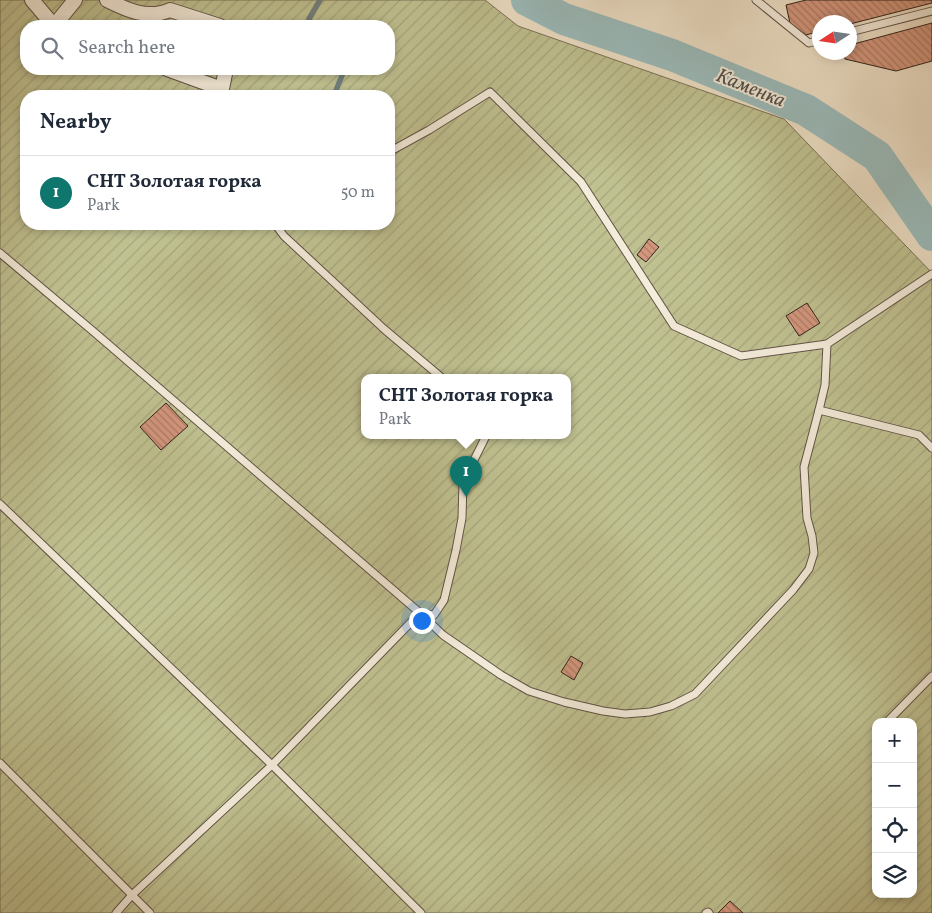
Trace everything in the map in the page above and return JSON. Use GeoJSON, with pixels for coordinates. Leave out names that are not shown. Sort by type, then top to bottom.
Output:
{"type":"FeatureCollection","features":[{"type":"Feature","properties":{"kind":"street"},"geometry":{"type":"LineString","coordinates":[[32,0],[49,20]]}},
{"type":"Feature","properties":{"kind":"street"},"geometry":{"type":"LineString","coordinates":[[59,20],[75,0]]}},
{"type":"Feature","properties":{"kind":"street"},"geometry":{"type":"LineString","coordinates":[[107,0],[139,14],[161,14],[170,10],[201,20]]}},
{"type":"Feature","properties":{"kind":"street"},"geometry":{"type":"LineString","coordinates":[[184,75],[222,89],[225,75]]}},
{"type":"Feature","properties":{"kind":"lane"},"geometry":{"type":"LineString","coordinates":[[756,0],[809,43],[812,42]]}},
{"type":"Feature","properties":{"kind":"lane"},"geometry":{"type":"LineString","coordinates":[[857,30],[932,11]]}},
{"type":"Feature","properties":{"kind":"lane"},"geometry":{"type":"LineString","coordinates":[[395,149],[490,92],[581,182],[674,326],[741,356],[827,344],[932,274]]}},
{"type":"Feature","properties":{"kind":"lane"},"geometry":{"type":"LineString","coordinates":[[280,230],[370,316],[437,374]]}},
{"type":"Feature","properties":{"kind":"lane"},"geometry":{"type":"LineString","coordinates":[[0,253],[420,613],[443,635],[501,676],[529,691],[564,702],[624,714],[650,712],[671,706],[695,694],[788,596],[809,569],[814,553],[807,518],[804,467],[824,385],[827,344]]}},
{"type":"Feature","properties":{"kind":"lane"},"geometry":{"type":"LineString","coordinates":[[819,410],[919,436],[932,448]]}},
{"type":"Feature","properties":{"kind":"lane"},"geometry":{"type":"LineString","coordinates":[[116,913],[132,895],[272,765],[420,613],[434,614],[444,600],[456,550],[462,518],[463,482],[484,439]]}},
{"type":"Feature","properties":{"kind":"lane"},"geometry":{"type":"LineString","coordinates":[[0,504],[272,765],[421,913]]}},
{"type":"Feature","properties":{"kind":"lane"},"geometry":{"type":"LineString","coordinates":[[891,718],[932,676]]}},
{"type":"Feature","properties":{"kind":"lane"},"geometry":{"type":"LineString","coordinates":[[0,763],[150,913]]}},
{"type":"Feature","properties":{"kind":"green space"},"geometry":{"type":"Polygon","coordinates":[[[0,0],[485,0],[518,26],[784,119],[932,273],[932,913],[0,913],[0,0]]]}},
{"type":"Feature","properties":{"kind":"building"},"geometry":{"type":"Polygon","coordinates":[[[806,0],[932,0],[932,3],[857,22],[857,15],[812,15],[812,33],[806,35],[790,23],[786,5],[806,0]]]}},
{"type":"Feature","properties":{"kind":"building"},"geometry":{"type":"Polygon","coordinates":[[[932,23],[932,61],[896,71],[849,60],[857,60],[857,43],[932,23]]]}},
{"type":"Feature","properties":{"kind":"building"},"geometry":{"type":"Polygon","coordinates":[[[649,239],[659,247],[646,262],[637,255],[649,239]]]}},
{"type":"Feature","properties":{"kind":"building"},"geometry":{"type":"Polygon","coordinates":[[[807,303],[820,323],[799,336],[786,316],[807,303]]]}},
{"type":"Feature","properties":{"kind":"building"},"geometry":{"type":"Polygon","coordinates":[[[166,403],[188,426],[161,450],[140,427],[166,403]]]}},
{"type":"Feature","properties":{"kind":"building"},"geometry":{"type":"Polygon","coordinates":[[[571,656],[583,663],[574,680],[561,672],[571,656]]]}},
{"type":"Feature","properties":{"kind":"building"},"geometry":{"type":"Polygon","coordinates":[[[730,901],[743,913],[718,913],[730,901]]]}},
{"type":"Feature","properties":{"kind":"waterway"},"geometry":{"type":"LineString","coordinates":[[310,20],[320,0]]}},
{"type":"Feature","properties":{"kind":"waterway","name":"Каменка"},"geometry":{"type":"LineString","coordinates":[[527,0],[564,19],[672,55],[806,110],[877,156],[932,235]]}},
{"type":"Feature","properties":{"kind":"waterway"},"geometry":{"type":"LineString","coordinates":[[336,90],[342,75]]}},
{"type":"Feature","properties":{"kind":"place","name":"СНТ Золотая горка"},"geometry":{"type":"Point","coordinates":[466,497]}}]}
